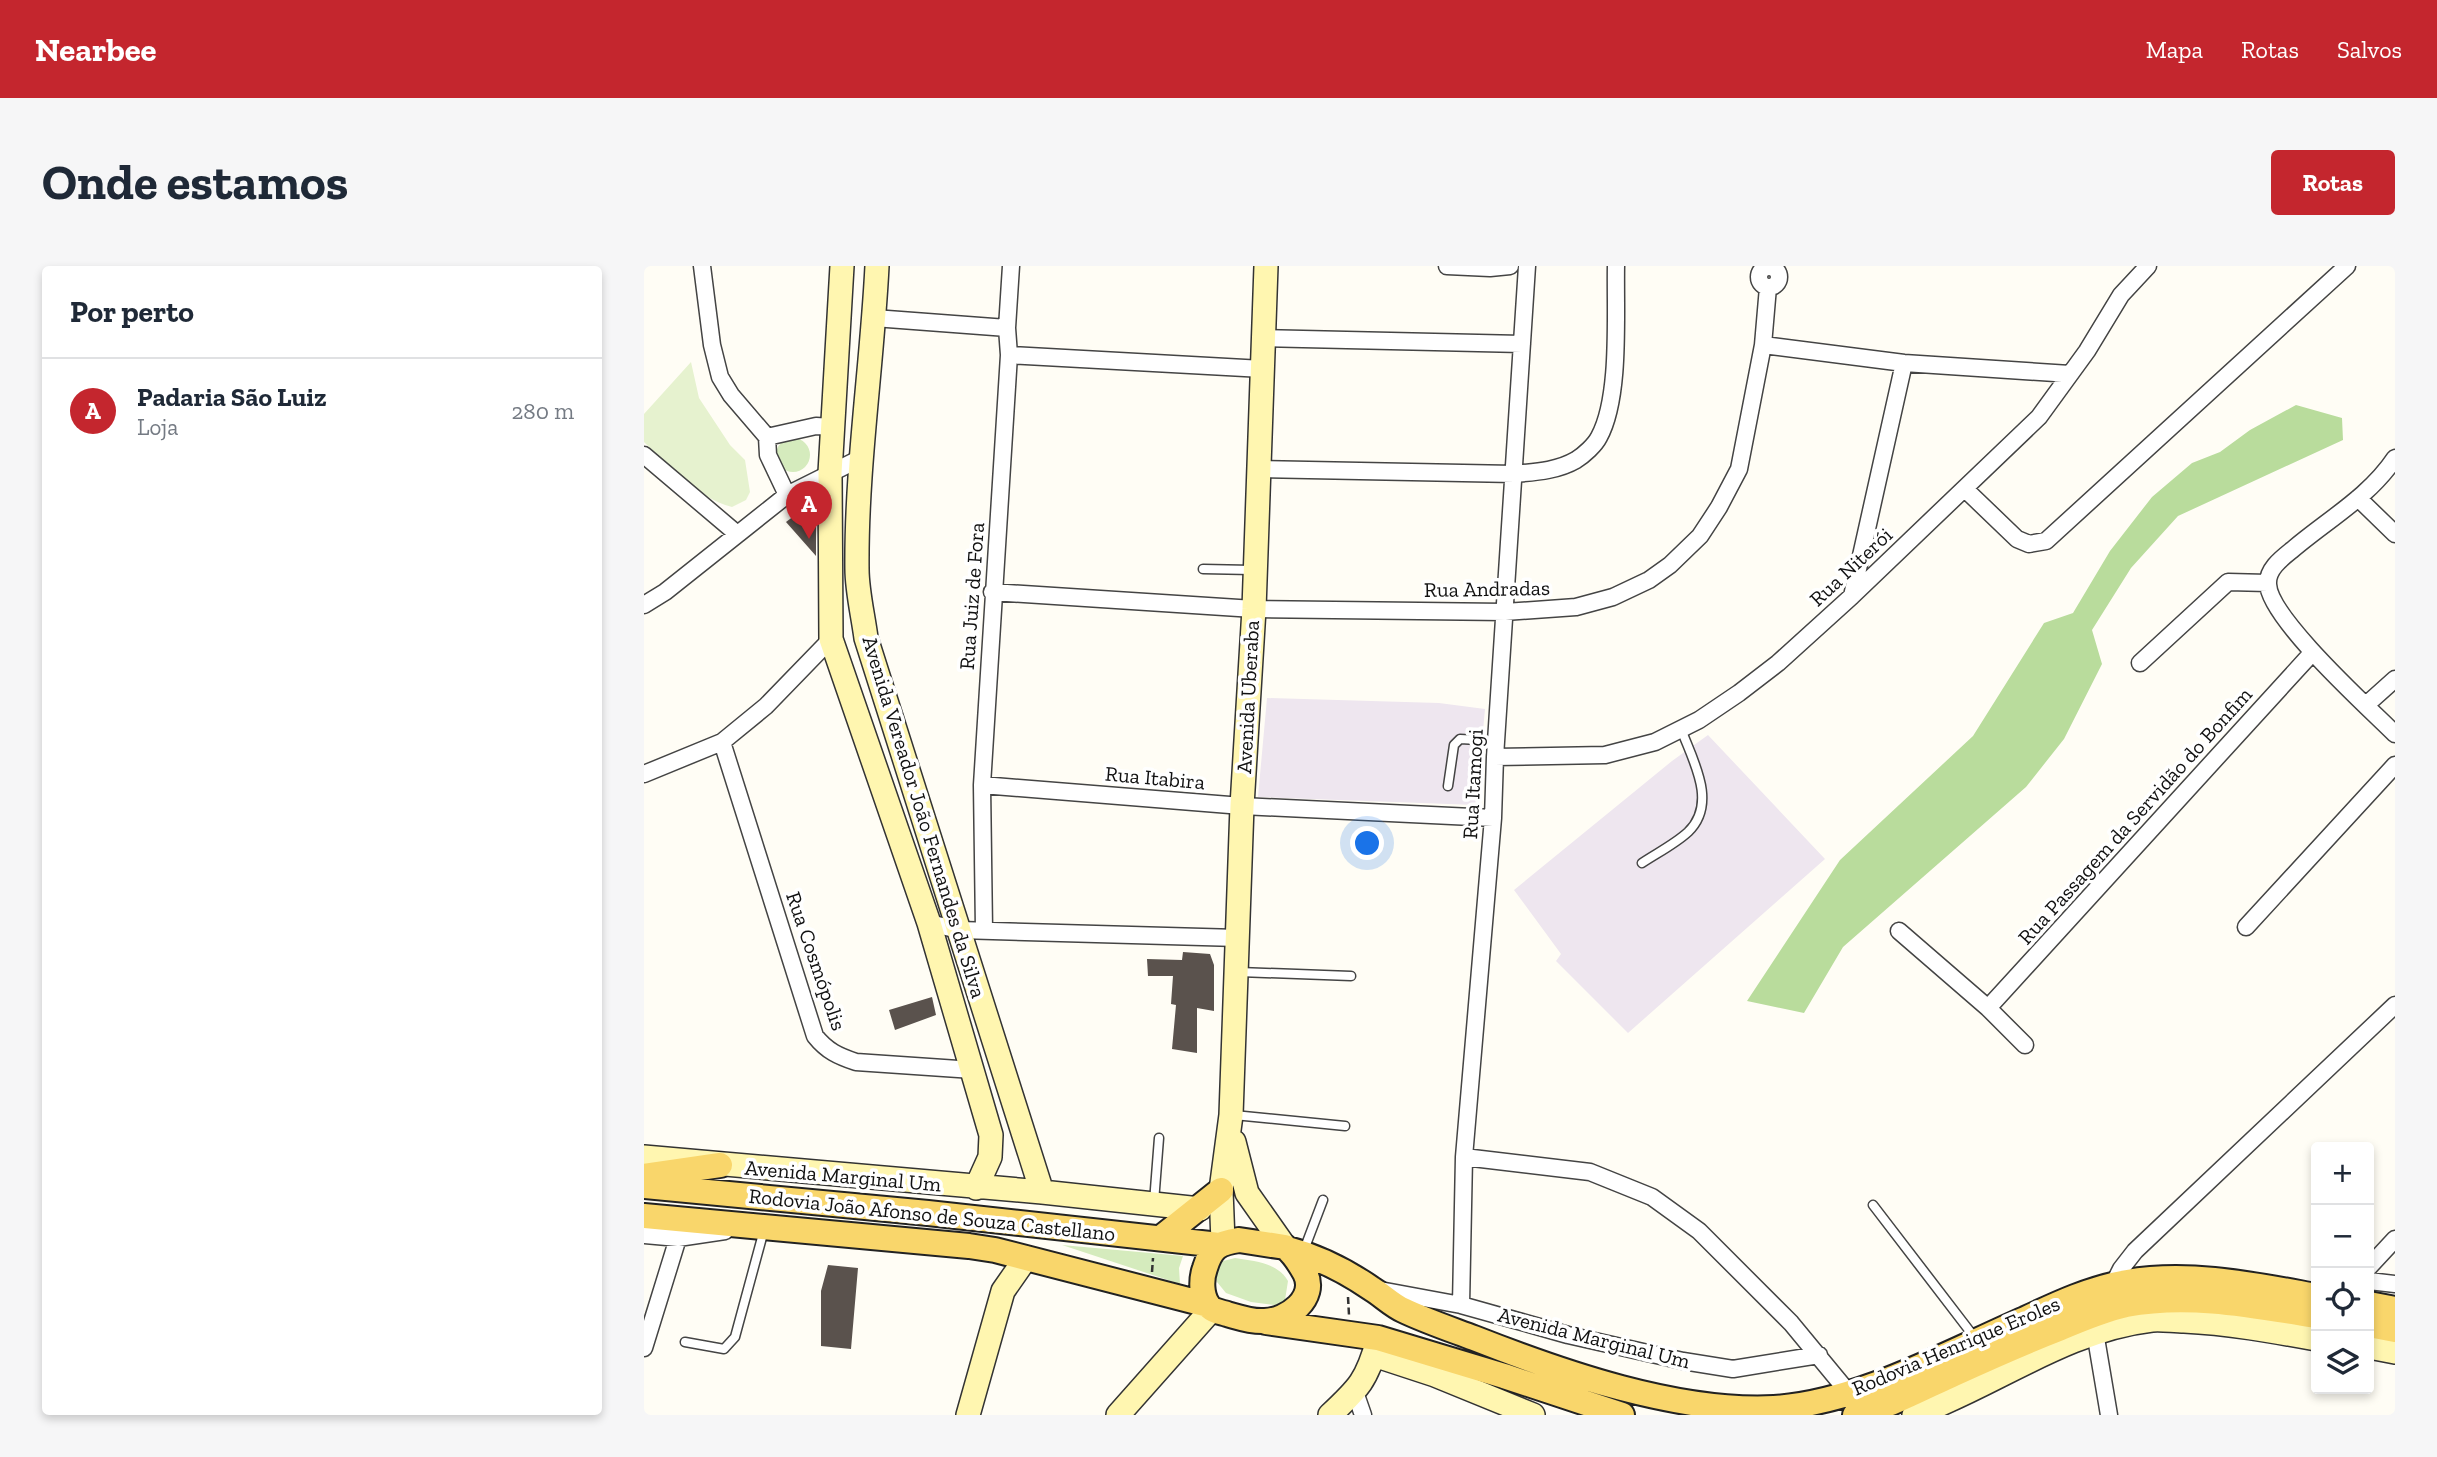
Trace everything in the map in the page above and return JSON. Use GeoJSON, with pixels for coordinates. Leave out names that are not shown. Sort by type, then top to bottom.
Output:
{"type":"FeatureCollection","features":[{"type":"Feature","properties":{"kind":"main road","name":"Avenida Vereador João Fernandes da Silva"},"geometry":{"type":"LineString","coordinates":[[842,266],[830,473],[831,639],[929,923],[991,1135],[990,1157],[976,1188]]}},
{"type":"Feature","properties":{"kind":"main road","name":"Avenida Vereador João Fernandes da Silva"},"geometry":{"type":"LineString","coordinates":[[877,266],[861,458],[857,572],[866,638],[1042,1192]]}},
{"type":"Feature","properties":{"kind":"main road","name":"Avenida Uberaba"},"geometry":{"type":"LineString","coordinates":[[1221,1243],[1221,1190],[1231,1122],[1266,266]]}},
{"type":"Feature","properties":{"kind":"main road","name":"Avenida Uberaba"},"geometry":{"type":"LineString","coordinates":[[1231,1122],[1247,1193],[1292,1250]]}},
{"type":"Feature","properties":{"kind":"main road","name":"Avenida Marginal Um"},"geometry":{"type":"LineString","coordinates":[[644,1157],[1042,1192],[1200,1209]]}},
{"type":"Feature","properties":{"kind":"main road"},"geometry":{"type":"LineString","coordinates":[[644,1176],[720,1165]]}},
{"type":"Feature","properties":{"kind":"main road","name":"Rodovia João Afonso de Souza Castellano"},"geometry":{"type":"LineString","coordinates":[[644,1186],[1221,1243]]}},
{"type":"Feature","properties":{"kind":"main road"},"geometry":{"type":"LineString","coordinates":[[1158,1238],[1200,1209],[1221,1190]]}},
{"type":"Feature","properties":{"kind":"main road","name":"Rodovia João Afonso de Souza Castellano"},"geometry":{"type":"LineString","coordinates":[[644,1216],[995,1250],[1151,1289],[1210,1307]]}},
{"type":"Feature","properties":{"kind":"main road"},"geometry":{"type":"LineString","coordinates":[[1210,1307],[1202,1287],[1203,1273],[1208,1258],[1221,1243],[1239,1240],[1292,1250],[1307,1277],[1309,1290],[1303,1302],[1289,1314],[1266,1322]]}},
{"type":"Feature","properties":{"kind":"main road"},"geometry":{"type":"LineString","coordinates":[[995,1250],[1003,1291]]}},
{"type":"Feature","properties":{"kind":"main road","name":"Rodovia Henrique Eroles"},"geometry":{"type":"LineString","coordinates":[[1292,1250],[1326,1261],[1400,1309],[1501,1349],[1565,1371],[1681,1402],[1731,1407],[1775,1408],[1813,1402],[1895,1402],[2011,1348],[2086,1318],[2125,1306],[2167,1300],[2210,1302],[2257,1306],[2311,1315]]}},
{"type":"Feature","properties":{"kind":"main road"},"geometry":{"type":"LineString","coordinates":[[968,1415],[1003,1291],[1026,1258]]}},
{"type":"Feature","properties":{"kind":"main road","name":"Rodovia Henrique Eroles"},"geometry":{"type":"LineString","coordinates":[[1852,1404],[1876,1384],[2067,1300],[2113,1285],[2157,1279],[2193,1279],[2234,1282],[2311,1295]]}},
{"type":"Feature","properties":{"kind":"main road"},"geometry":{"type":"LineString","coordinates":[[2374,1305],[2395,1309]]}},
{"type":"Feature","properties":{"kind":"main road"},"geometry":{"type":"LineString","coordinates":[[1210,1307],[1247,1319],[1349,1333],[1435,1375],[1533,1415]]}},
{"type":"Feature","properties":{"kind":"main road"},"geometry":{"type":"LineString","coordinates":[[1118,1415],[1210,1307]]}},
{"type":"Feature","properties":{"kind":"main road"},"geometry":{"type":"LineString","coordinates":[[1914,1415],[1951,1409],[2044,1353],[2095,1332],[2153,1320],[2218,1322],[2311,1338]]}},
{"type":"Feature","properties":{"kind":"main road"},"geometry":{"type":"LineString","coordinates":[[2374,1326],[2395,1330]]}},
{"type":"Feature","properties":{"kind":"main road"},"geometry":{"type":"LineString","coordinates":[[1330,1415],[1355,1392],[1368,1373],[1376,1347]]}},
{"type":"Feature","properties":{"kind":"main road"},"geometry":{"type":"LineString","coordinates":[[1376,1347],[1504,1376],[1622,1415]]}},
{"type":"Feature","properties":{"kind":"main road"},"geometry":{"type":"LineString","coordinates":[[2374,1348],[2395,1352]]}},
{"type":"Feature","properties":{"kind":"street"},"geometry":{"type":"LineString","coordinates":[[702,266],[712,345],[720,377],[731,395],[767,437],[768,455],[787,495]]}},
{"type":"Feature","properties":{"kind":"street","name":"Rua Juiz de Fora"},"geometry":{"type":"LineString","coordinates":[[984,930],[982,785],[992,592],[1009,355],[1007,328],[1011,266]]}},
{"type":"Feature","properties":{"kind":"street"},"geometry":{"type":"LineString","coordinates":[[1447,266],[1510,266]]}},
{"type":"Feature","properties":{"kind":"street","name":"Rua Itamogi"},"geometry":{"type":"LineString","coordinates":[[1461,1305],[1464,1157],[1493,818],[1527,266]]}},
{"type":"Feature","properties":{"kind":"street"},"geometry":{"type":"LineString","coordinates":[[1258,469],[1514,474],[1553,470],[1578,459],[1598,439],[1608,415],[1614,372],[1616,266]]}},
{"type":"Feature","properties":{"kind":"street"},"geometry":{"type":"LineString","coordinates":[[1764,276],[1791,266]]}},
{"type":"Feature","properties":{"kind":"street","name":"Rua Niterói"},"geometry":{"type":"LineString","coordinates":[[1496,749],[1605,755],[1655,742],[1739,693],[1778,663],[1852,596],[2039,417],[2087,351],[2121,295],[2148,266]]}},
{"type":"Feature","properties":{"kind":"street"},"geometry":{"type":"LineString","coordinates":[[1965,489],[2017,539],[2037,545],[2055,535],[2347,266]]}},
{"type":"Feature","properties":{"kind":"street","name":"Rua Andradas"},"geometry":{"type":"LineString","coordinates":[[992,592],[1254,609],[1506,612],[1576,607],[1613,597],[1650,580],[1670,565],[1699,536],[1719,507],[1738,469],[1763,345],[1764,276]]}},
{"type":"Feature","properties":{"kind":"street"},"geometry":{"type":"LineString","coordinates":[[874,318],[1007,328]]}},
{"type":"Feature","properties":{"kind":"street"},"geometry":{"type":"LineString","coordinates":[[1264,338],[1522,344]]}},
{"type":"Feature","properties":{"kind":"street"},"geometry":{"type":"LineString","coordinates":[[1763,345],[1904,363],[2070,374]]}},
{"type":"Feature","properties":{"kind":"street"},"geometry":{"type":"LineString","coordinates":[[1009,355],[1262,369]]}},
{"type":"Feature","properties":{"kind":"street"},"geometry":{"type":"LineString","coordinates":[[1852,596],[1904,363]]}},
{"type":"Feature","properties":{"kind":"street"},"geometry":{"type":"LineString","coordinates":[[767,437],[816,426],[833,427]]}},
{"type":"Feature","properties":{"kind":"street"},"geometry":{"type":"LineString","coordinates":[[644,455],[736,533]]}},
{"type":"Feature","properties":{"kind":"street"},"geometry":{"type":"LineString","coordinates":[[644,605],[665,592],[787,495],[861,458]]}},
{"type":"Feature","properties":{"kind":"street"},"geometry":{"type":"LineString","coordinates":[[2395,458],[2358,499],[2274,566],[2269,586],[2288,621],[2312,653],[2395,734]]}},
{"type":"Feature","properties":{"kind":"street"},"geometry":{"type":"LineString","coordinates":[[2358,499],[2395,534]]}},
{"type":"Feature","properties":{"kind":"street"},"geometry":{"type":"LineString","coordinates":[[2140,663],[2228,582],[2269,586]]}},
{"type":"Feature","properties":{"kind":"street"},"geometry":{"type":"LineString","coordinates":[[644,774],[722,742],[766,706],[831,639]]}},
{"type":"Feature","properties":{"kind":"street","name":"Rua Passagem da Servidão do Bonfim"},"geometry":{"type":"LineString","coordinates":[[1988,1008],[2312,653]]}},
{"type":"Feature","properties":{"kind":"street"},"geometry":{"type":"LineString","coordinates":[[2366,705],[2395,679]]}},
{"type":"Feature","properties":{"kind":"street","name":"Rua Cosmópolis"},"geometry":{"type":"LineString","coordinates":[[722,742],[815,1035],[826,1049],[838,1057],[856,1062],[973,1070]]}},
{"type":"Feature","properties":{"kind":"street"},"geometry":{"type":"LineString","coordinates":[[2246,927],[2395,765]]}},
{"type":"Feature","properties":{"kind":"street","name":"Rua Itabira"},"geometry":{"type":"LineString","coordinates":[[982,785],[1242,806],[1493,818]]}},
{"type":"Feature","properties":{"kind":"street"},"geometry":{"type":"LineString","coordinates":[[929,923],[959,930],[1238,939]]}},
{"type":"Feature","properties":{"kind":"street"},"geometry":{"type":"LineString","coordinates":[[1899,931],[1988,1008],[2025,1045]]}},
{"type":"Feature","properties":{"kind":"street"},"geometry":{"type":"LineString","coordinates":[[2113,1285],[2135,1251],[2395,1005]]}},
{"type":"Feature","properties":{"kind":"street"},"geometry":{"type":"LineString","coordinates":[[1464,1157],[1590,1172],[1651,1197],[1699,1231],[1791,1323],[1819,1355],[1852,1404]]}},
{"type":"Feature","properties":{"kind":"street"},"geometry":{"type":"LineString","coordinates":[[644,1235],[678,1238],[760,1227]]}},
{"type":"Feature","properties":{"kind":"street"},"geometry":{"type":"LineString","coordinates":[[644,1348],[678,1238]]}},
{"type":"Feature","properties":{"kind":"street"},"geometry":{"type":"LineString","coordinates":[[2374,1261],[2395,1238]]}},
{"type":"Feature","properties":{"kind":"street"},"geometry":{"type":"LineString","coordinates":[[2374,1281],[2395,1284]]}},
{"type":"Feature","properties":{"kind":"street","name":"Avenida Marginal Um"},"geometry":{"type":"LineString","coordinates":[[1371,1288],[1461,1305],[1568,1335],[1683,1361],[1733,1369],[1819,1355]]}},
{"type":"Feature","properties":{"kind":"street"},"geometry":{"type":"LineString","coordinates":[[2095,1332],[2109,1415]]}},
{"type":"Feature","properties":{"kind":"street"},"geometry":{"type":"LineString","coordinates":[[1355,1392],[1363,1415]]}},
{"type":"Feature","properties":{"kind":"lane"},"geometry":{"type":"LineString","coordinates":[[1203,569],[1255,569]]}},
{"type":"Feature","properties":{"kind":"lane"},"geometry":{"type":"LineString","coordinates":[[1642,863],[1686,833],[1696,823],[1702,810],[1704,794],[1681,729]]}},
{"type":"Feature","properties":{"kind":"lane"},"geometry":{"type":"LineString","coordinates":[[1448,786],[1454,745],[1460,739],[1496,749]]}},
{"type":"Feature","properties":{"kind":"lane"},"geometry":{"type":"LineString","coordinates":[[1236,972],[1351,976]]}},
{"type":"Feature","properties":{"kind":"lane"},"geometry":{"type":"LineString","coordinates":[[1231,1122],[1345,1126]]}},
{"type":"Feature","properties":{"kind":"lane"},"geometry":{"type":"LineString","coordinates":[[1154,1205],[1158,1138]]}},
{"type":"Feature","properties":{"kind":"lane"},"geometry":{"type":"LineString","coordinates":[[1292,1250],[1323,1200]]}},
{"type":"Feature","properties":{"kind":"lane"},"geometry":{"type":"LineString","coordinates":[[1874,1206],[1976,1341]]}},
{"type":"Feature","properties":{"kind":"lane"},"geometry":{"type":"LineString","coordinates":[[685,1342],[724,1349],[735,1337],[760,1227]]}},
{"type":"Feature","properties":{"kind":"path"},"geometry":{"type":"LineString","coordinates":[[1151,1289],[1158,1238]]}},
{"type":"Feature","properties":{"kind":"path"},"geometry":{"type":"LineString","coordinates":[[1348,1274],[1349,1333]]}},
{"type":"Feature","properties":{"kind":"shaded area"},"geometry":{"type":"Polygon","coordinates":[[[1267,698],[1439,703],[1485,709],[1476,805],[1258,797],[1267,698]]]}},
{"type":"Feature","properties":{"kind":"shaded area"},"geometry":{"type":"Polygon","coordinates":[[[1708,735],[1825,859],[1628,1033],[1556,961],[1561,954],[1514,890],[1672,761],[1708,735]]]}},
{"type":"Feature","properties":{"kind":"green space"},"geometry":{"type":"Polygon","coordinates":[[[691,362],[699,398],[730,445],[745,460],[750,492],[746,500],[732,507],[695,489],[644,442],[644,414],[691,362]]]}},
{"type":"Feature","properties":{"kind":"green space"},"geometry":{"type":"Polygon","coordinates":[[[2296,405],[2342,418],[2343,440],[2178,516],[2131,568],[2092,630],[2102,664],[2064,739],[2026,787],[1843,947],[1804,1013],[1747,1001],[1840,860],[1973,736],[2044,623],[2073,613],[2110,551],[2152,497],[2192,463],[2220,452],[2250,430],[2296,405]]]}},
{"type":"Feature","properties":{"kind":"green space"},"geometry":{"type":"Polygon","coordinates":[[[793,438],[805,443],[810,455],[805,467],[793,472],[781,467],[776,455],[781,443],[793,438]]]}},
{"type":"Feature","properties":{"kind":"green space"},"geometry":{"type":"Polygon","coordinates":[[[1062,1245],[1183,1256],[1179,1268],[1180,1284],[1062,1245]]]}},
{"type":"Feature","properties":{"kind":"green space"},"geometry":{"type":"Polygon","coordinates":[[[1235,1258],[1265,1264],[1284,1275],[1288,1281],[1285,1300],[1275,1305],[1251,1302],[1226,1293],[1217,1282],[1215,1270],[1223,1261],[1235,1258]]]}},
{"type":"Feature","properties":{"kind":"building"},"geometry":{"type":"Polygon","coordinates":[[[811,503],[816,511],[816,556],[786,522],[811,503]]]}},
{"type":"Feature","properties":{"kind":"building"},"geometry":{"type":"Polygon","coordinates":[[[1183,952],[1210,954],[1214,965],[1214,1011],[1197,1008],[1197,1053],[1172,1049],[1176,1005],[1171,1004],[1173,976],[1148,976],[1147,959],[1182,960],[1183,952]]]}},
{"type":"Feature","properties":{"kind":"building"},"geometry":{"type":"Polygon","coordinates":[[[932,997],[936,1015],[895,1030],[889,1010],[932,997]]]}},
{"type":"Feature","properties":{"kind":"building"},"geometry":{"type":"Polygon","coordinates":[[[828,1265],[858,1268],[851,1349],[821,1346],[821,1291],[828,1265]]]}},
{"type":"Feature","properties":{"kind":"place","name":"Padaria São Luiz"},"geometry":{"type":"Point","coordinates":[809,539]}}]}
